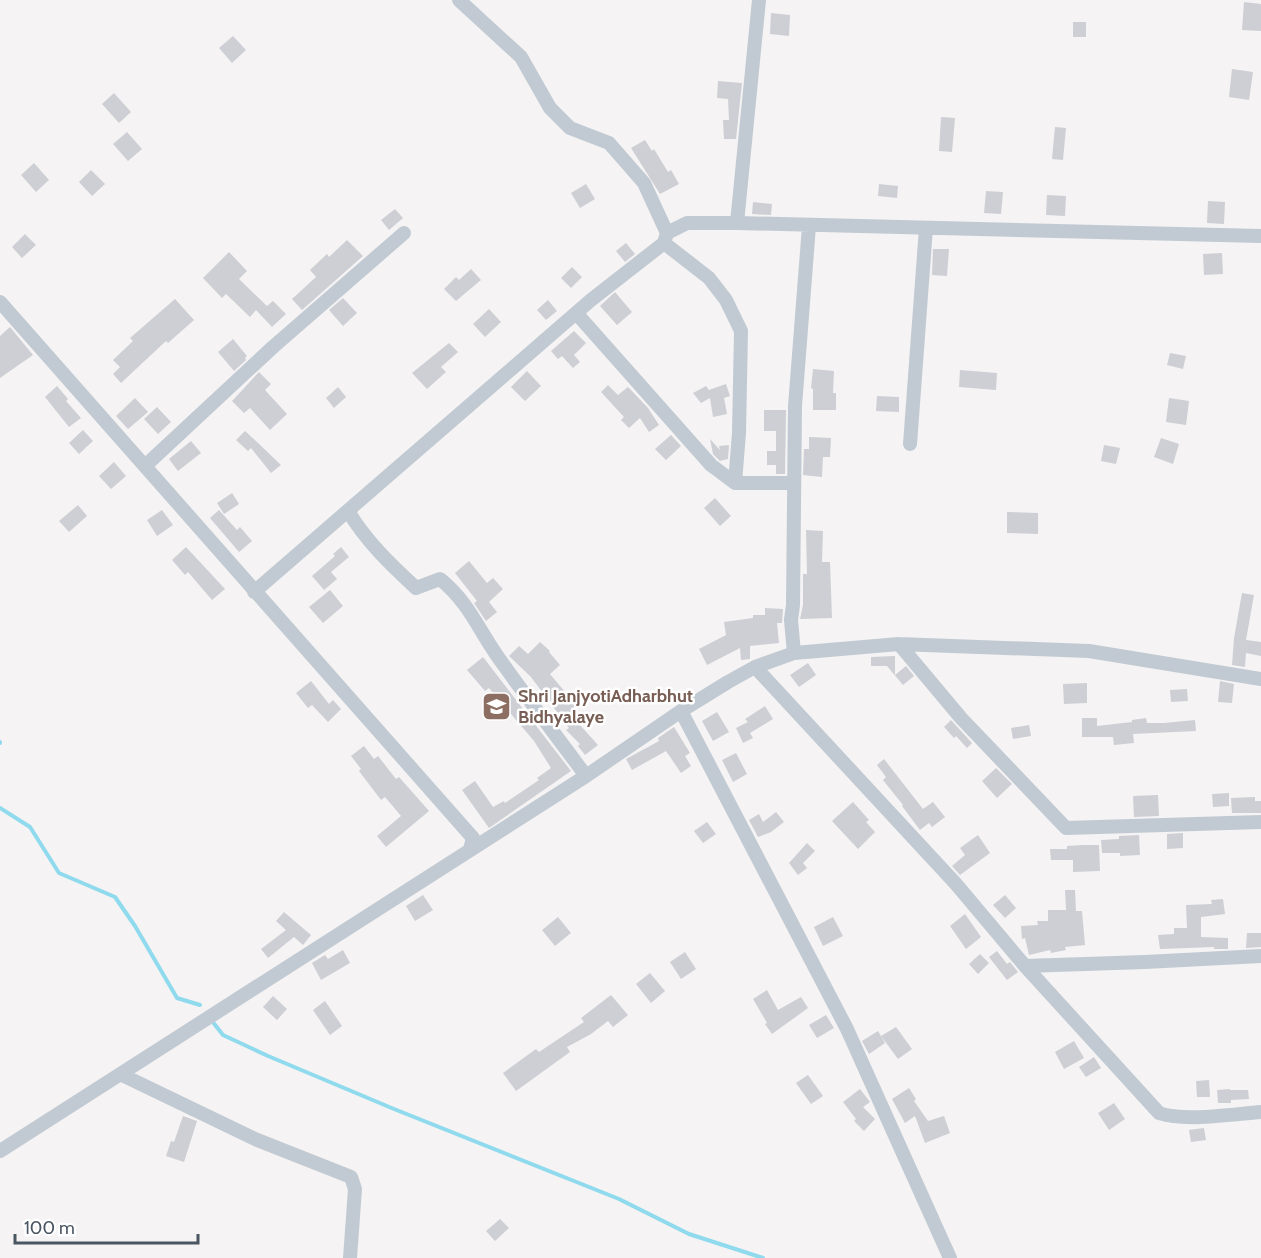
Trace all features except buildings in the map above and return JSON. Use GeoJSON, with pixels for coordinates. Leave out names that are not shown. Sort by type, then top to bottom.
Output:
{"type":"FeatureCollection","features":[{"type":"Feature","properties":{"kind":"street"},"geometry":{"type":"LineString","coordinates":[[459,0],[521,57],[550,108],[570,128],[609,143],[644,183],[665,238],[709,278],[726,300],[741,331],[739,433],[735,483]]}},
{"type":"Feature","properties":{"kind":"street"},"geometry":{"type":"LineString","coordinates":[[737,223],[759,0]]}},
{"type":"Feature","properties":{"kind":"street"},"geometry":{"type":"LineString","coordinates":[[255,592],[591,300],[665,238],[687,223],[1261,236]]}},
{"type":"Feature","properties":{"kind":"street"},"geometry":{"type":"LineString","coordinates":[[794,653],[791,620],[795,406],[809,226]]}},
{"type":"Feature","properties":{"kind":"street"},"geometry":{"type":"LineString","coordinates":[[910,444],[926,228]]}},
{"type":"Feature","properties":{"kind":"street"},"geometry":{"type":"LineString","coordinates":[[145,466],[273,347],[404,233]]}},
{"type":"Feature","properties":{"kind":"street"},"geometry":{"type":"LineString","coordinates":[[0,302],[473,838],[470,849]]}},
{"type":"Feature","properties":{"kind":"street"},"geometry":{"type":"LineString","coordinates":[[577,314],[711,465],[735,483],[794,483]]}},
{"type":"Feature","properties":{"kind":"street"},"geometry":{"type":"LineString","coordinates":[[348,511],[384,560],[416,588],[440,579],[454,590],[479,624],[501,662],[586,776]]}},
{"type":"Feature","properties":{"kind":"street"},"geometry":{"type":"LineString","coordinates":[[899,644],[961,718],[1066,828],[1261,822]]}},
{"type":"Feature","properties":{"kind":"street"},"geometry":{"type":"LineString","coordinates":[[0,1151],[586,776],[681,711],[755,667],[794,653],[899,644],[1089,651],[1261,679]]}},
{"type":"Feature","properties":{"kind":"street"},"geometry":{"type":"LineString","coordinates":[[755,667],[949,876],[1025,966],[1159,1113],[1184,1116],[1261,1112]]}},
{"type":"Feature","properties":{"kind":"street"},"geometry":{"type":"LineString","coordinates":[[681,711],[847,1029],[950,1258]]}},
{"type":"Feature","properties":{"kind":"street"},"geometry":{"type":"LineString","coordinates":[[1025,966],[1261,956]]}},
{"type":"Feature","properties":{"kind":"street"},"geometry":{"type":"LineString","coordinates":[[120,1074],[255,1139],[351,1177],[355,1189],[350,1258]]}},
{"type":"Feature","properties":{"kind":"waterway"},"geometry":{"type":"LineString","coordinates":[[0,808],[30,827],[59,873],[115,897],[135,926],[177,998],[200,1005]]}},
{"type":"Feature","properties":{"kind":"waterway"},"geometry":{"type":"LineString","coordinates":[[212,1021],[223,1035],[268,1056],[619,1199],[689,1234],[763,1258]]}},
{"type":"Feature","properties":{"kind":"place","name":"Shri JanjyotiAdharbhut Bidhyalaye"},"geometry":{"type":"Point","coordinates":[497,706]}}]}
